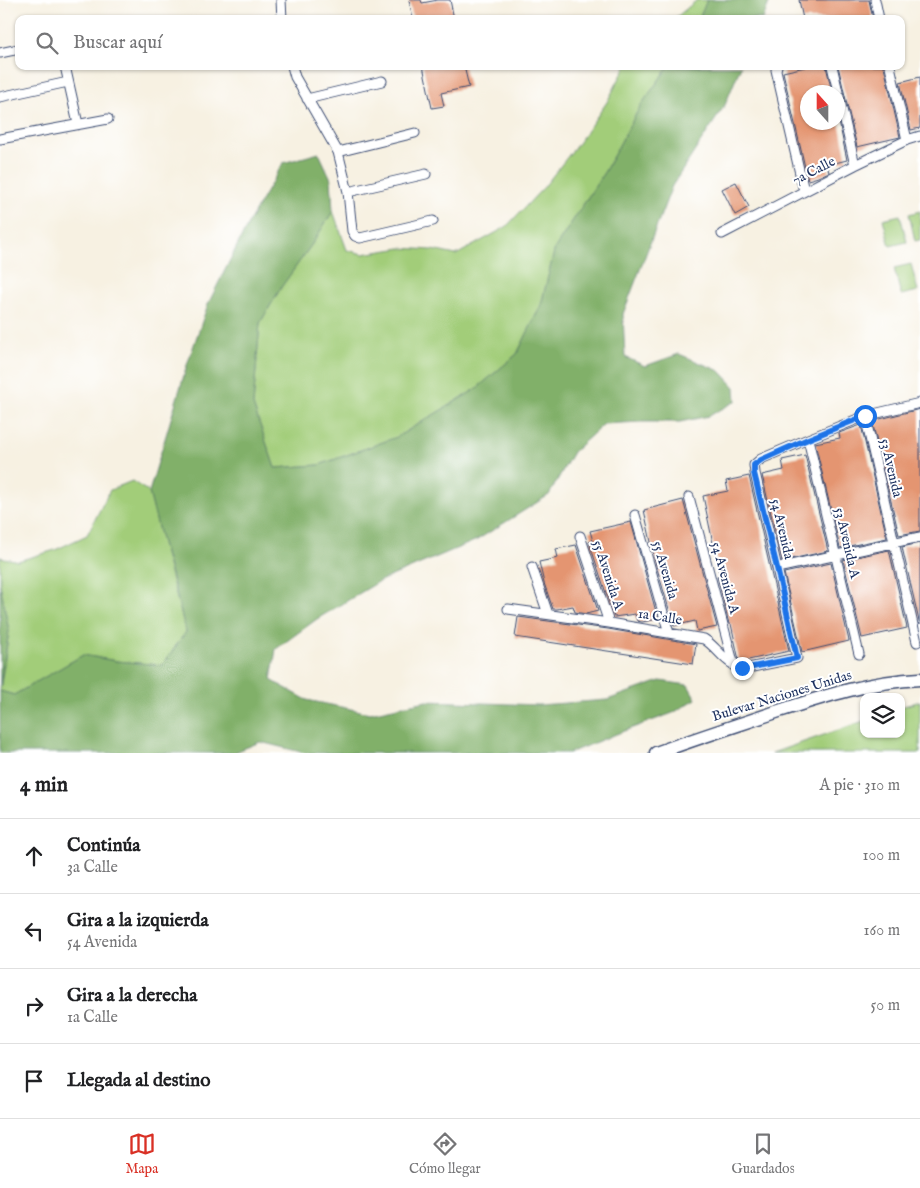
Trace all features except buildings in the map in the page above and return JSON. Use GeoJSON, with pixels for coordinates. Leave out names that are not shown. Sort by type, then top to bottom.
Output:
{"type":"FeatureCollection","features":[{"type":"Feature","properties":{"kind":"main road","name":"Bulevar Naciones Unidas"},"geometry":{"type":"LineString","coordinates":[[656,753],[856,688],[904,680],[920,680]]}},
{"type":"Feature","properties":{"kind":"street"},"geometry":{"type":"LineString","coordinates":[[281,0],[282,15]]}},
{"type":"Feature","properties":{"kind":"street"},"geometry":{"type":"LineString","coordinates":[[875,0],[878,15]]}},
{"type":"Feature","properties":{"kind":"street"},"geometry":{"type":"LineString","coordinates":[[0,53],[15,50]]}},
{"type":"Feature","properties":{"kind":"street"},"geometry":{"type":"LineString","coordinates":[[66,70],[78,124]]}},
{"type":"Feature","properties":{"kind":"street"},"geometry":{"type":"LineString","coordinates":[[293,70],[295,77],[338,152],[348,192],[352,230],[355,236],[360,238],[433,221]]}},
{"type":"Feature","properties":{"kind":"street"},"geometry":{"type":"LineString","coordinates":[[776,70],[804,191]]}},
{"type":"Feature","properties":{"kind":"street"},"geometry":{"type":"LineString","coordinates":[[833,70],[855,165]]}},
{"type":"Feature","properties":{"kind":"street"},"geometry":{"type":"LineString","coordinates":[[891,70],[907,140]]}},
{"type":"Feature","properties":{"kind":"street"},"geometry":{"type":"LineString","coordinates":[[307,98],[382,81]]}},
{"type":"Feature","properties":{"kind":"street"},"geometry":{"type":"LineString","coordinates":[[0,97],[68,82]]}},
{"type":"Feature","properties":{"kind":"street"},"geometry":{"type":"LineString","coordinates":[[0,140],[108,119]]}},
{"type":"Feature","properties":{"kind":"street"},"geometry":{"type":"LineString","coordinates":[[338,152],[415,133]]}},
{"type":"Feature","properties":{"kind":"street","name":"7a Calle"},"geometry":{"type":"LineString","coordinates":[[722,234],[855,165],[907,140],[920,136]]}},
{"type":"Feature","properties":{"kind":"street"},"geometry":{"type":"LineString","coordinates":[[348,192],[426,174]]}},
{"type":"Feature","properties":{"kind":"street"},"geometry":{"type":"LineString","coordinates":[[808,439],[865,416],[920,403]]}},
{"type":"Feature","properties":{"kind":"street","name":"53 Avenida"},"geometry":{"type":"LineString","coordinates":[[865,416],[916,642]]}},
{"type":"Feature","properties":{"kind":"street","name":"54 Avenida"},"geometry":{"type":"LineString","coordinates":[[734,666],[748,668],[797,658],[754,473],[754,465],[808,439]]}},
{"type":"Feature","properties":{"kind":"street","name":"53 Avenida A"},"geometry":{"type":"LineString","coordinates":[[808,439],[859,654]]}},
{"type":"Feature","properties":{"kind":"street","name":"54 Avenida A"},"geometry":{"type":"LineString","coordinates":[[689,497],[734,666]]}},
{"type":"Feature","properties":{"kind":"street","name":"55 Avenida"},"geometry":{"type":"LineString","coordinates":[[635,515],[669,633]]}},
{"type":"Feature","properties":{"kind":"street","name":"55 Avenida A"},"geometry":{"type":"LineString","coordinates":[[580,536],[609,623]]}},
{"type":"Feature","properties":{"kind":"street"},"geometry":{"type":"LineString","coordinates":[[777,568],[920,537]]}},
{"type":"Feature","properties":{"kind":"street"},"geometry":{"type":"LineString","coordinates":[[532,567],[548,614]]}},
{"type":"Feature","properties":{"kind":"street","name":"1a Calle"},"geometry":{"type":"LineString","coordinates":[[508,608],[704,639],[734,666]]}},
{"type":"Feature","properties":{"kind":"green space"},"geometry":{"type":"Polygon","coordinates":[[[697,0],[707,0],[701,15],[679,15],[697,0]]]}},
{"type":"Feature","properties":{"kind":"green space"},"geometry":{"type":"Polygon","coordinates":[[[707,0],[770,0],[764,15],[701,15],[707,0]]]}},
{"type":"Feature","properties":{"kind":"green space"},"geometry":{"type":"Polygon","coordinates":[[[624,70],[666,70],[641,105],[605,171],[555,248],[541,305],[517,354],[476,389],[397,437],[319,465],[275,468],[253,405],[260,323],[282,286],[333,211],[347,250],[363,254],[401,248],[432,250],[456,255],[506,227],[544,187],[607,102],[624,70]]]}},
{"type":"Feature","properties":{"kind":"green space"},"geometry":{"type":"Polygon","coordinates":[[[666,70],[739,70],[725,105],[672,186],[623,314],[625,357],[645,366],[679,354],[720,371],[735,387],[736,401],[709,416],[680,422],[604,424],[573,452],[549,495],[477,540],[380,581],[317,619],[276,649],[271,680],[307,700],[370,713],[426,701],[539,705],[607,700],[660,681],[688,685],[696,699],[673,713],[569,753],[305,753],[260,742],[233,753],[0,753],[0,691],[14,695],[83,655],[116,661],[162,665],[186,632],[149,492],[187,365],[208,304],[250,220],[283,163],[319,153],[331,179],[333,211],[282,286],[260,323],[253,405],[275,468],[319,465],[397,437],[476,389],[517,354],[541,305],[555,248],[605,171],[641,105],[666,70]]]}},
{"type":"Feature","properties":{"kind":"green space"},"geometry":{"type":"Polygon","coordinates":[[[920,211],[920,240],[915,241],[909,214],[920,211]]]}},
{"type":"Feature","properties":{"kind":"green space"},"geometry":{"type":"Polygon","coordinates":[[[900,215],[907,242],[890,246],[883,219],[900,215]]]}},
{"type":"Feature","properties":{"kind":"green space"},"geometry":{"type":"Polygon","coordinates":[[[911,264],[918,291],[901,295],[894,268],[911,264]]]}},
{"type":"Feature","properties":{"kind":"green space"},"geometry":{"type":"Polygon","coordinates":[[[132,481],[149,492],[186,632],[162,665],[116,661],[83,655],[14,695],[0,691],[9,631],[0,584],[0,557],[18,561],[55,550],[87,535],[110,490],[132,481]]]}},
{"type":"Feature","properties":{"kind":"green space"},"geometry":{"type":"Polygon","coordinates":[[[0,584],[9,631],[0,687],[0,584]]]}},
{"type":"Feature","properties":{"kind":"green space"},"geometry":{"type":"Polygon","coordinates":[[[920,701],[920,753],[772,753],[860,722],[860,738],[905,738],[905,706],[920,701]]]}},
{"type":"Feature","properties":{"kind":"route"},"geometry":{"type":"LineString","coordinates":[[742,668],[797,658],[754,473],[754,465],[758,461],[865,416]]}}]}
